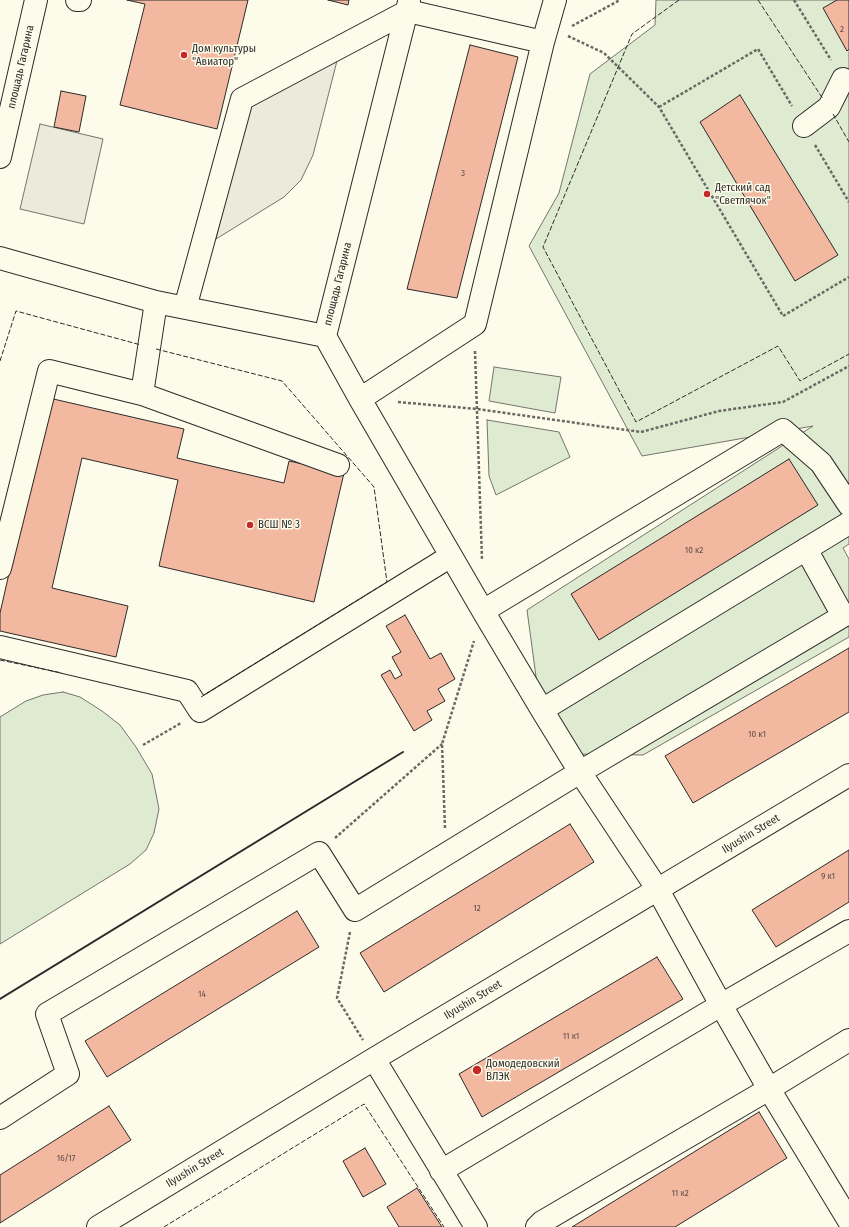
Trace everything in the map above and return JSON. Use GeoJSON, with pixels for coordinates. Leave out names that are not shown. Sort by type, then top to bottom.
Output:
{"type":"FeatureCollection","features":[{"type":"Feature","properties":{"kind":"street","name":"площадь Гагарина"},"geometry":{"type":"LineString","coordinates":[[0,157],[36,0]]}},
{"type":"Feature","properties":{"kind":"street"},"geometry":{"type":"LineString","coordinates":[[360,399],[475,324],[552,37],[555,0]]}},
{"type":"Feature","properties":{"kind":"street","name":"площадь Гагарина"},"geometry":{"type":"LineString","coordinates":[[0,258],[156,302],[325,336],[409,5]]}},
{"type":"Feature","properties":{"kind":"street"},"geometry":{"type":"LineString","coordinates":[[185,308],[242,99],[409,5],[552,37]]}},
{"type":"Feature","properties":{"kind":"street"},"geometry":{"type":"LineString","coordinates":[[804,126],[828,107],[847,81]]}},
{"type":"Feature","properties":{"kind":"street"},"geometry":{"type":"LineString","coordinates":[[142,394],[156,302]]}},
{"type":"Feature","properties":{"kind":"street"},"geometry":{"type":"LineString","coordinates":[[325,336],[451,556],[542,710],[580,772],[658,890],[720,1004],[769,1089],[849,1221]]}},
{"type":"Feature","properties":{"kind":"street"},"geometry":{"type":"LineString","coordinates":[[0,568],[49,371],[142,394],[338,464]]}},
{"type":"Feature","properties":{"kind":"street"},"geometry":{"type":"LineString","coordinates":[[483,611],[783,430],[821,463],[849,504]]}},
{"type":"Feature","properties":{"kind":"street"},"geometry":{"type":"LineString","coordinates":[[542,710],[849,523]]}},
{"type":"Feature","properties":{"kind":"street"},"geometry":{"type":"LineString","coordinates":[[0,1118],[68,1074],[47,1014],[318,853],[355,910],[580,772],[842,616],[806,549]]}},
{"type":"Feature","properties":{"kind":"street"},"geometry":{"type":"LineString","coordinates":[[0,647],[187,691],[200,711],[451,556]]}},
{"type":"Feature","properties":{"kind":"street","name":"Ilyushin Street"},"geometry":{"type":"LineString","coordinates":[[98,1227],[374,1059],[849,775]]}},
{"type":"Feature","properties":{"kind":"street"},"geometry":{"type":"LineString","coordinates":[[441,1171],[720,1004],[849,931]]}},
{"type":"Feature","properties":{"kind":"street"},"geometry":{"type":"LineString","coordinates":[[537,1227],[542,1222],[769,1089],[849,1040]]}},
{"type":"Feature","properties":{"kind":"street"},"geometry":{"type":"LineString","coordinates":[[374,1059],[476,1227]]}},
{"type":"Feature","properties":{"kind":"path"},"geometry":{"type":"LineString","coordinates":[[552,37],[620,0]]}},
{"type":"Feature","properties":{"kind":"path"},"geometry":{"type":"LineString","coordinates":[[794,0],[847,81]]}},
{"type":"Feature","properties":{"kind":"path"},"geometry":{"type":"LineString","coordinates":[[552,37],[604,53],[660,107],[783,316],[849,277]]}},
{"type":"Feature","properties":{"kind":"path"},"geometry":{"type":"LineString","coordinates":[[660,107],[758,49],[849,202]]}},
{"type":"Feature","properties":{"kind":"path"},"geometry":{"type":"LineString","coordinates":[[475,324],[482,565]]}},
{"type":"Feature","properties":{"kind":"path"},"geometry":{"type":"LineString","coordinates":[[360,399],[477,409],[641,432],[718,412],[783,402],[849,366]]}},
{"type":"Feature","properties":{"kind":"path"},"geometry":{"type":"LineString","coordinates":[[446,855],[442,744],[483,611]]}},
{"type":"Feature","properties":{"kind":"path"},"geometry":{"type":"LineString","coordinates":[[143,745],[200,711]]}},
{"type":"Feature","properties":{"kind":"path"},"geometry":{"type":"LineString","coordinates":[[318,853],[442,744]]}},
{"type":"Feature","properties":{"kind":"path"},"geometry":{"type":"LineString","coordinates":[[355,910],[337,998],[374,1059]]}},
{"type":"Feature","properties":{"kind":"green space"},"geometry":{"type":"Polygon","coordinates":[[[656,0],[849,0],[849,544],[843,548],[849,559],[849,637],[643,755],[580,754],[537,684],[527,610],[813,426],[642,456],[529,246],[559,193],[590,74],[655,25],[656,0]]]}},
{"type":"Feature","properties":{"kind":"green space"},"geometry":{"type":"Polygon","coordinates":[[[494,367],[561,377],[555,413],[489,401],[494,367]]]}},
{"type":"Feature","properties":{"kind":"green space"},"geometry":{"type":"Polygon","coordinates":[[[487,420],[559,432],[570,457],[496,495],[489,476],[487,420]]]}},
{"type":"Feature","properties":{"kind":"green space"},"geometry":{"type":"Polygon","coordinates":[[[63,692],[80,697],[102,711],[120,725],[136,747],[152,774],[159,809],[154,833],[146,850],[130,864],[0,944],[0,717],[26,701],[43,695],[63,692]]]}},
{"type":"Feature","properties":{"kind":"shaded area"},"geometry":{"type":"Polygon","coordinates":[[[339,53],[313,155],[301,180],[284,197],[216,239],[246,106],[339,53]]]}},
{"type":"Feature","properties":{"kind":"shaded area"},"geometry":{"type":"Polygon","coordinates":[[[40,124],[103,139],[84,224],[20,209],[40,124]]]}},
{"type":"Feature","properties":{"kind":"building","name":"Дом культуры \"Авиатор\""},"geometry":{"type":"Polygon","coordinates":[[[127,0],[248,0],[217,129],[120,105],[145,4],[127,0]]]}},
{"type":"Feature","properties":{"kind":"building"},"geometry":{"type":"Polygon","coordinates":[[[328,0],[349,0],[348,5],[328,0]]]}},
{"type":"Feature","properties":{"kind":"building"},"geometry":{"type":"Polygon","coordinates":[[[837,0],[849,0],[849,49],[847,51],[823,8],[837,0]]]}},
{"type":"Feature","properties":{"kind":"building"},"geometry":{"type":"Polygon","coordinates":[[[470,45],[518,57],[457,298],[407,289],[470,45]]]}},
{"type":"Feature","properties":{"kind":"building"},"geometry":{"type":"Polygon","coordinates":[[[61,91],[86,96],[79,132],[54,127],[61,91]]]}},
{"type":"Feature","properties":{"kind":"building"},"geometry":{"type":"Polygon","coordinates":[[[740,95],[838,255],[795,281],[700,122],[740,95]]]}},
{"type":"Feature","properties":{"kind":"building","name":"ВСШ № 3"},"geometry":{"type":"Polygon","coordinates":[[[49,398],[184,429],[177,458],[284,483],[289,461],[344,473],[314,602],[159,566],[178,480],[82,458],[52,588],[128,606],[116,657],[0,631],[0,613],[49,398]]]}},
{"type":"Feature","properties":{"kind":"building"},"geometry":{"type":"Polygon","coordinates":[[[789,459],[818,505],[599,640],[571,594],[789,459]]]}},
{"type":"Feature","properties":{"kind":"building"},"geometry":{"type":"Polygon","coordinates":[[[405,615],[430,659],[441,653],[455,679],[438,689],[445,701],[427,711],[432,720],[414,731],[381,675],[390,670],[395,679],[402,675],[392,657],[401,652],[386,626],[405,615]]]}},
{"type":"Feature","properties":{"kind":"building"},"geometry":{"type":"Polygon","coordinates":[[[849,648],[849,712],[693,803],[665,756],[849,648]]]}},
{"type":"Feature","properties":{"kind":"building"},"geometry":{"type":"Polygon","coordinates":[[[570,824],[594,862],[384,992],[360,953],[570,824]]]}},
{"type":"Feature","properties":{"kind":"building"},"geometry":{"type":"Polygon","coordinates":[[[849,850],[849,902],[776,947],[752,910],[849,850]]]}},
{"type":"Feature","properties":{"kind":"building"},"geometry":{"type":"Polygon","coordinates":[[[297,911],[319,947],[107,1077],[85,1041],[297,911]]]}},
{"type":"Feature","properties":{"kind":"building"},"geometry":{"type":"Polygon","coordinates":[[[657,957],[683,999],[482,1117],[459,1074],[657,957]]]}},
{"type":"Feature","properties":{"kind":"building"},"geometry":{"type":"Polygon","coordinates":[[[109,1106],[131,1140],[0,1223],[0,1175],[109,1106]]]}},
{"type":"Feature","properties":{"kind":"building"},"geometry":{"type":"Polygon","coordinates":[[[759,1112],[787,1158],[675,1227],[572,1227],[759,1112]]]}},
{"type":"Feature","properties":{"kind":"building"},"geometry":{"type":"Polygon","coordinates":[[[365,1148],[386,1184],[363,1197],[343,1161],[365,1148]]]}},
{"type":"Feature","properties":{"kind":"building"},"geometry":{"type":"Polygon","coordinates":[[[417,1188],[442,1227],[399,1227],[387,1207],[417,1188]]]}},
{"type":"Feature","properties":{"kind":"fence"},"geometry":{"type":"LineString","coordinates":[[679,0],[632,34],[543,247],[636,422],[778,346],[800,381],[849,354]]}},
{"type":"Feature","properties":{"kind":"fence"},"geometry":{"type":"LineString","coordinates":[[758,0],[823,99]]}},
{"type":"Feature","properties":{"kind":"fence"},"geometry":{"type":"LineString","coordinates":[[833,114],[849,142]]}},
{"type":"Feature","properties":{"kind":"fence"},"geometry":{"type":"LineString","coordinates":[[0,361],[16,311],[141,345]]}},
{"type":"Feature","properties":{"kind":"fence"},"geometry":{"type":"LineString","coordinates":[[156,349],[282,381],[374,487],[387,582],[201,697]]}},
{"type":"Feature","properties":{"kind":"fence"},"geometry":{"type":"LineString","coordinates":[[0,660],[62,673]]}},
{"type":"Feature","properties":{"kind":"fence"},"geometry":{"type":"LineString","coordinates":[[164,1227],[364,1104],[444,1227]]}},
{"type":"Feature","properties":{"kind":"wall"},"geometry":{"type":"LineString","coordinates":[[0,999],[403,752]]}},
{"type":"Feature","properties":{"kind":"place","name":"Дом культуры \"Авиатор\""},"geometry":{"type":"Point","coordinates":[184,55]}},
{"type":"Feature","properties":{"kind":"place","name":"Детский сад \"Светлячок\""},"geometry":{"type":"Point","coordinates":[707,194]}},
{"type":"Feature","properties":{"kind":"place","name":"ВСШ № 3"},"geometry":{"type":"Point","coordinates":[250,525]}},
{"type":"Feature","properties":{"kind":"place","name":"Домодедовский ВЛЭК"},"geometry":{"type":"Point","coordinates":[477,1070]}}]}
